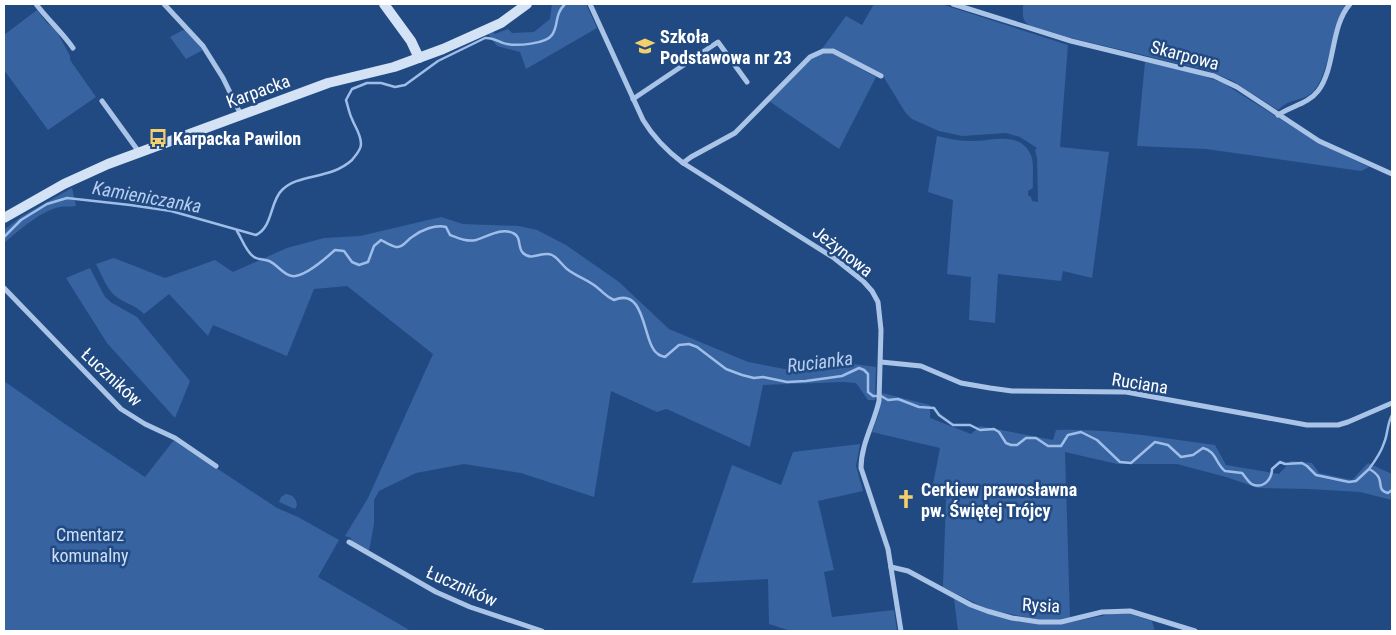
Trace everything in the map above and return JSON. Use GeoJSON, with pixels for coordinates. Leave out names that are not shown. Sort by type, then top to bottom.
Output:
{"type":"FeatureCollection","features":[{"type":"Feature","properties":{"kind":"street"},"geometry":{"type":"LineString","coordinates":[[36,4],[48,20],[60,30],[73,48]]}},
{"type":"Feature","properties":{"kind":"street"},"geometry":{"type":"LineString","coordinates":[[164,4],[203,46],[223,78],[241,115]]}},
{"type":"Feature","properties":{"kind":"street"},"geometry":{"type":"LineString","coordinates":[[384,4],[411,42],[419,58]]}},
{"type":"Feature","properties":{"kind":"street","name":"Karpacka"},"geometry":{"type":"LineString","coordinates":[[4,218],[64,184],[139,152],[342,79],[387,69],[443,49],[501,22],[527,4]]}},
{"type":"Feature","properties":{"kind":"street","name":"Jeżynowa"},"geometry":{"type":"LineString","coordinates":[[590,4],[650,132],[670,153],[684,164],[834,258],[863,281],[878,302],[881,330],[879,401],[864,442],[860,468],[883,530],[901,631]]}},
{"type":"Feature","properties":{"kind":"street","name":"Skarpowa"},"geometry":{"type":"LineString","coordinates":[[953,4],[1063,39],[1214,76],[1237,87],[1319,141],[1392,174]]}},
{"type":"Feature","properties":{"kind":"street"},"geometry":{"type":"LineString","coordinates":[[1278,115],[1289,108],[1305,102],[1318,91],[1326,74],[1344,11],[1350,4]]}},
{"type":"Feature","properties":{"kind":"street"},"geometry":{"type":"LineString","coordinates":[[633,98],[718,42],[747,82]]}},
{"type":"Feature","properties":{"kind":"street"},"geometry":{"type":"LineString","coordinates":[[684,164],[690,157],[735,133],[810,57],[822,51],[833,51],[881,76]]}},
{"type":"Feature","properties":{"kind":"street"},"geometry":{"type":"LineString","coordinates":[[102,101],[139,152]]}},
{"type":"Feature","properties":{"kind":"street","name":"Łuczników"},"geometry":{"type":"LineString","coordinates":[[4,288],[121,408],[145,424],[175,438],[216,466]]}},
{"type":"Feature","properties":{"kind":"street","name":"Ruciana"},"geometry":{"type":"LineString","coordinates":[[881,362],[921,366],[961,383],[990,388],[1126,392],[1221,411],[1307,425],[1323,426],[1348,422],[1392,403]]}},
{"type":"Feature","properties":{"kind":"street","name":"Łuczników"},"geometry":{"type":"LineString","coordinates":[[349,542],[436,592],[470,607],[542,631]]}},
{"type":"Feature","properties":{"kind":"street","name":"Rysia"},"geometry":{"type":"LineString","coordinates":[[891,567],[908,571],[971,605],[1012,618],[1039,622],[1061,622],[1102,612],[1130,611],[1195,631]]}},
{"type":"Feature","properties":{"kind":"green space"},"geometry":{"type":"Polygon","coordinates":[[[552,4],[586,4],[597,28],[526,69],[520,52],[497,46],[488,34],[493,32],[495,34],[508,29],[512,33],[534,32],[550,19],[552,4]]]}},
{"type":"Feature","properties":{"kind":"green space"},"geometry":{"type":"Polygon","coordinates":[[[874,4],[941,4],[1068,45],[1060,147],[1109,152],[1092,278],[1063,271],[1061,281],[998,274],[995,323],[969,320],[971,277],[947,274],[953,200],[928,192],[937,136],[963,141],[1004,139],[1019,142],[1025,146],[1032,157],[1033,188],[1028,191],[1028,195],[1032,201],[1038,202],[1037,158],[1035,150],[1037,148],[1020,137],[1006,133],[962,136],[939,131],[912,119],[905,112],[883,76],[833,49],[822,49],[846,16],[862,25],[874,4]]]}},
{"type":"Feature","properties":{"kind":"green space"},"geometry":{"type":"Polygon","coordinates":[[[1023,4],[1346,4],[1341,13],[1327,63],[1318,85],[1310,95],[1288,103],[1278,110],[1231,80],[1206,70],[1071,38],[1031,26],[1024,20],[1023,4]]]}},
{"type":"Feature","properties":{"kind":"green space"},"geometry":{"type":"Polygon","coordinates":[[[37,10],[47,23],[56,30],[70,56],[70,60],[96,97],[48,130],[4,70],[4,35],[37,10]]]}},
{"type":"Feature","properties":{"kind":"green space"},"geometry":{"type":"Polygon","coordinates":[[[183,30],[187,31],[203,50],[186,59],[170,37],[183,30]]]}},
{"type":"Feature","properties":{"kind":"green space"},"geometry":{"type":"Polygon","coordinates":[[[822,53],[832,53],[876,77],[839,149],[769,101],[811,59],[822,53]]]}},
{"type":"Feature","properties":{"kind":"green space"},"geometry":{"type":"Polygon","coordinates":[[[1145,62],[1195,73],[1223,83],[1319,143],[1369,167],[1361,171],[1206,149],[1137,146],[1145,62]]]}},
{"type":"Feature","properties":{"kind":"green space"},"geometry":{"type":"Polygon","coordinates":[[[72,188],[76,206],[60,207],[46,212],[4,243],[4,230],[22,216],[72,188]]]}},
{"type":"Feature","properties":{"kind":"green space"},"geometry":{"type":"Polygon","coordinates":[[[441,217],[463,224],[519,226],[537,230],[566,245],[619,282],[669,329],[748,362],[795,371],[810,358],[876,367],[875,400],[868,400],[856,383],[763,385],[750,447],[669,410],[657,412],[611,391],[594,497],[521,473],[464,464],[416,473],[379,491],[374,500],[374,524],[369,551],[345,536],[368,498],[433,354],[347,286],[314,289],[287,356],[213,325],[208,336],[169,294],[144,314],[114,295],[96,264],[114,258],[165,278],[215,260],[233,272],[287,248],[324,238],[360,236],[441,217]]]}},
{"type":"Feature","properties":{"kind":"green space"},"geometry":{"type":"Polygon","coordinates":[[[90,268],[105,297],[137,317],[190,381],[175,418],[107,343],[66,278],[90,268]]]}},
{"type":"Feature","properties":{"kind":"green space","name":"Cmentarz komunalny"},"geometry":{"type":"Polygon","coordinates":[[[4,381],[145,477],[174,440],[277,508],[298,517],[339,540],[318,577],[411,631],[4,631],[4,381]]]}},
{"type":"Feature","properties":{"kind":"green space"},"geometry":{"type":"Polygon","coordinates":[[[882,393],[930,405],[930,418],[971,434],[980,426],[1053,440],[1056,430],[1136,434],[1215,445],[1226,465],[1279,474],[1291,461],[1312,463],[1319,473],[1352,480],[1368,463],[1392,474],[1392,500],[1360,492],[1258,488],[1177,464],[1117,464],[1065,452],[1070,618],[1039,620],[987,609],[943,587],[946,499],[931,495],[940,448],[872,432],[879,413],[882,393]]]}},
{"type":"Feature","properties":{"kind":"green space"},"geometry":{"type":"Polygon","coordinates":[[[860,444],[856,466],[863,491],[818,501],[834,570],[824,572],[832,617],[894,610],[897,631],[791,631],[769,624],[768,579],[692,583],[732,465],[781,485],[793,452],[860,444]]]}},
{"type":"Feature","properties":{"kind":"green space"},"geometry":{"type":"Polygon","coordinates":[[[286,494],[295,499],[297,505],[295,509],[279,502],[281,497],[286,494]]]}},
{"type":"Feature","properties":{"kind":"green space"},"geometry":{"type":"Polygon","coordinates":[[[954,598],[986,613],[1062,624],[1116,613],[1130,614],[1152,621],[1155,631],[958,631],[954,598]]]}},
{"type":"Feature","properties":{"kind":"waterway","name":"Kamieniczanka"},"geometry":{"type":"LineString","coordinates":[[4,237],[21,220],[47,204],[67,198],[171,211],[256,235],[266,226],[275,201],[282,190],[297,181],[334,171],[352,160],[358,152],[361,140],[346,100],[352,89],[367,83],[381,83],[395,87],[405,85],[438,61],[485,38],[491,38],[512,45],[531,44],[544,40],[552,35],[559,12],[565,4]]}},
{"type":"Feature","properties":{"kind":"waterway","name":"Rucianka"},"geometry":{"type":"LineString","coordinates":[[237,231],[251,255],[272,262],[286,274],[292,276],[309,271],[335,250],[344,251],[352,262],[359,265],[368,262],[374,246],[381,240],[398,247],[420,232],[433,227],[446,227],[450,235],[469,240],[476,240],[508,231],[518,237],[521,251],[526,255],[552,255],[567,269],[595,286],[610,298],[614,300],[625,298],[633,301],[638,308],[653,348],[659,355],[665,357],[679,345],[689,344],[697,347],[726,369],[754,378],[763,377],[787,382],[842,376],[859,368],[868,374],[868,392],[873,396],[881,396],[888,400],[898,399],[919,407],[934,408],[939,415],[953,425],[970,425],[980,430],[994,429],[999,432],[1006,443],[1011,445],[1017,445],[1026,438],[1036,438],[1048,446],[1061,446],[1068,435],[1081,432],[1097,440],[1120,462],[1131,463],[1155,442],[1168,445],[1181,457],[1193,455],[1203,448],[1211,452],[1225,471],[1242,473],[1249,482],[1258,486],[1265,484],[1271,476],[1272,469],[1280,462],[1285,464],[1302,463],[1316,475],[1349,482],[1356,481],[1369,469],[1378,477],[1383,491],[1388,493],[1392,490]]}},
{"type":"Feature","properties":{"kind":"waterway"},"geometry":{"type":"LineString","coordinates":[[1369,469],[1383,447],[1392,415]]}},
{"type":"Feature","properties":{"kind":"place","name":"Szkoła Podstawowa nr 23"},"geometry":{"type":"Point","coordinates":[645,46]}},
{"type":"Feature","properties":{"kind":"place","name":"Karpacka Pawilon"},"geometry":{"type":"Point","coordinates":[158,138]}},
{"type":"Feature","properties":{"kind":"place","name":"Cerkiew prawosławna pw. Świętej Trójcy"},"geometry":{"type":"Point","coordinates":[906,499]}}]}
